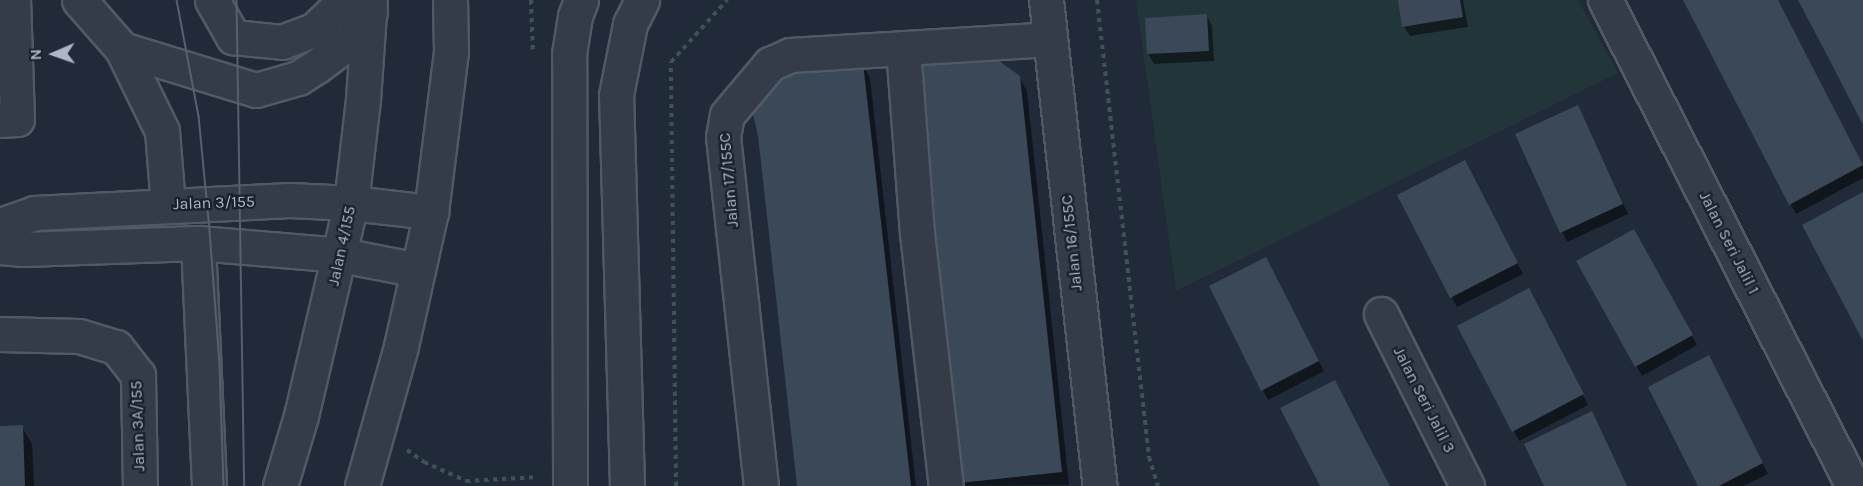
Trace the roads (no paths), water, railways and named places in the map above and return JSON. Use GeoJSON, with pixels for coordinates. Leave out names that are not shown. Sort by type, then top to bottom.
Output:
{"type":"FeatureCollection","features":[{"type":"Feature","properties":{"kind":"street"},"geometry":{"type":"LineString","coordinates":[[0,120],[17,119],[13,0]]}},
{"type":"Feature","properties":{"kind":"street"},"geometry":{"type":"LineString","coordinates":[[212,0],[233,37],[282,42],[316,15],[358,3],[352,40],[363,99]]}},
{"type":"Feature","properties":{"kind":"street"},"geometry":{"type":"LineString","coordinates":[[362,486],[379,430],[431,212],[451,51],[450,0]]}},
{"type":"Feature","properties":{"kind":"street"},"geometry":{"type":"LineString","coordinates":[[569,481],[569,54],[581,0]]}},
{"type":"Feature","properties":{"kind":"street"},"geometry":{"type":"LineString","coordinates":[[627,486],[616,95],[630,24],[642,0]]}},
{"type":"Feature","properties":{"kind":"street","name":"Jalan 16/155C"},"geometry":{"type":"LineString","coordinates":[[1046,0],[1100,486]]}},
{"type":"Feature","properties":{"kind":"street","name":"Jalan Seri Jalil 1"},"geometry":{"type":"LineString","coordinates":[[1605,0],[1853,486]]}},
{"type":"Feature","properties":{"kind":"street","name":"Jalan 4/155"},"geometry":{"type":"LineString","coordinates":[[280,486],[301,416],[341,255],[351,203],[363,99],[358,3]]}},
{"type":"Feature","properties":{"kind":"street"},"geometry":{"type":"LineString","coordinates":[[90,5],[122,49],[162,131],[168,205]]}},
{"type":"Feature","properties":{"kind":"street","name":"Jalan 17/155C"},"geometry":{"type":"LineString","coordinates":[[761,486],[723,136],[727,115],[770,64],[790,55],[1050,39]]}},
{"type":"Feature","properties":{"kind":"street"},"geometry":{"type":"LineString","coordinates":[[122,49],[256,90],[298,78],[352,40]]}},
{"type":"Feature","properties":{"kind":"street"},"geometry":{"type":"LineString","coordinates":[[903,48],[917,233],[946,486]]}},
{"type":"Feature","properties":{"kind":"street","name":"Jalan 3/155"},"geometry":{"type":"LineString","coordinates":[[0,225],[34,213],[290,200],[351,203],[431,212]]}},
{"type":"Feature","properties":{"kind":"street"},"geometry":{"type":"LineString","coordinates":[[0,247],[23,249],[198,243],[341,255],[418,270]]}},
{"type":"Feature","properties":{"kind":"street"},"geometry":{"type":"LineString","coordinates":[[198,243],[209,486]]}},
{"type":"Feature","properties":{"kind":"street","name":"Jalan Seri Jalil 3"},"geometry":{"type":"LineString","coordinates":[[1381,314],[1467,486]]}},
{"type":"Feature","properties":{"kind":"street","name":"Jalan 3A/155"},"geometry":{"type":"LineString","coordinates":[[0,334],[79,336],[117,347],[138,375],[140,486]]}},
{"type":"Feature","properties":{"kind":"tram line"},"geometry":{"type":"LineString","coordinates":[[177,0],[199,116],[220,365],[224,486]]}},
{"type":"Feature","properties":{"kind":"tram line"},"geometry":{"type":"LineString","coordinates":[[237,0],[245,486]]}}]}
